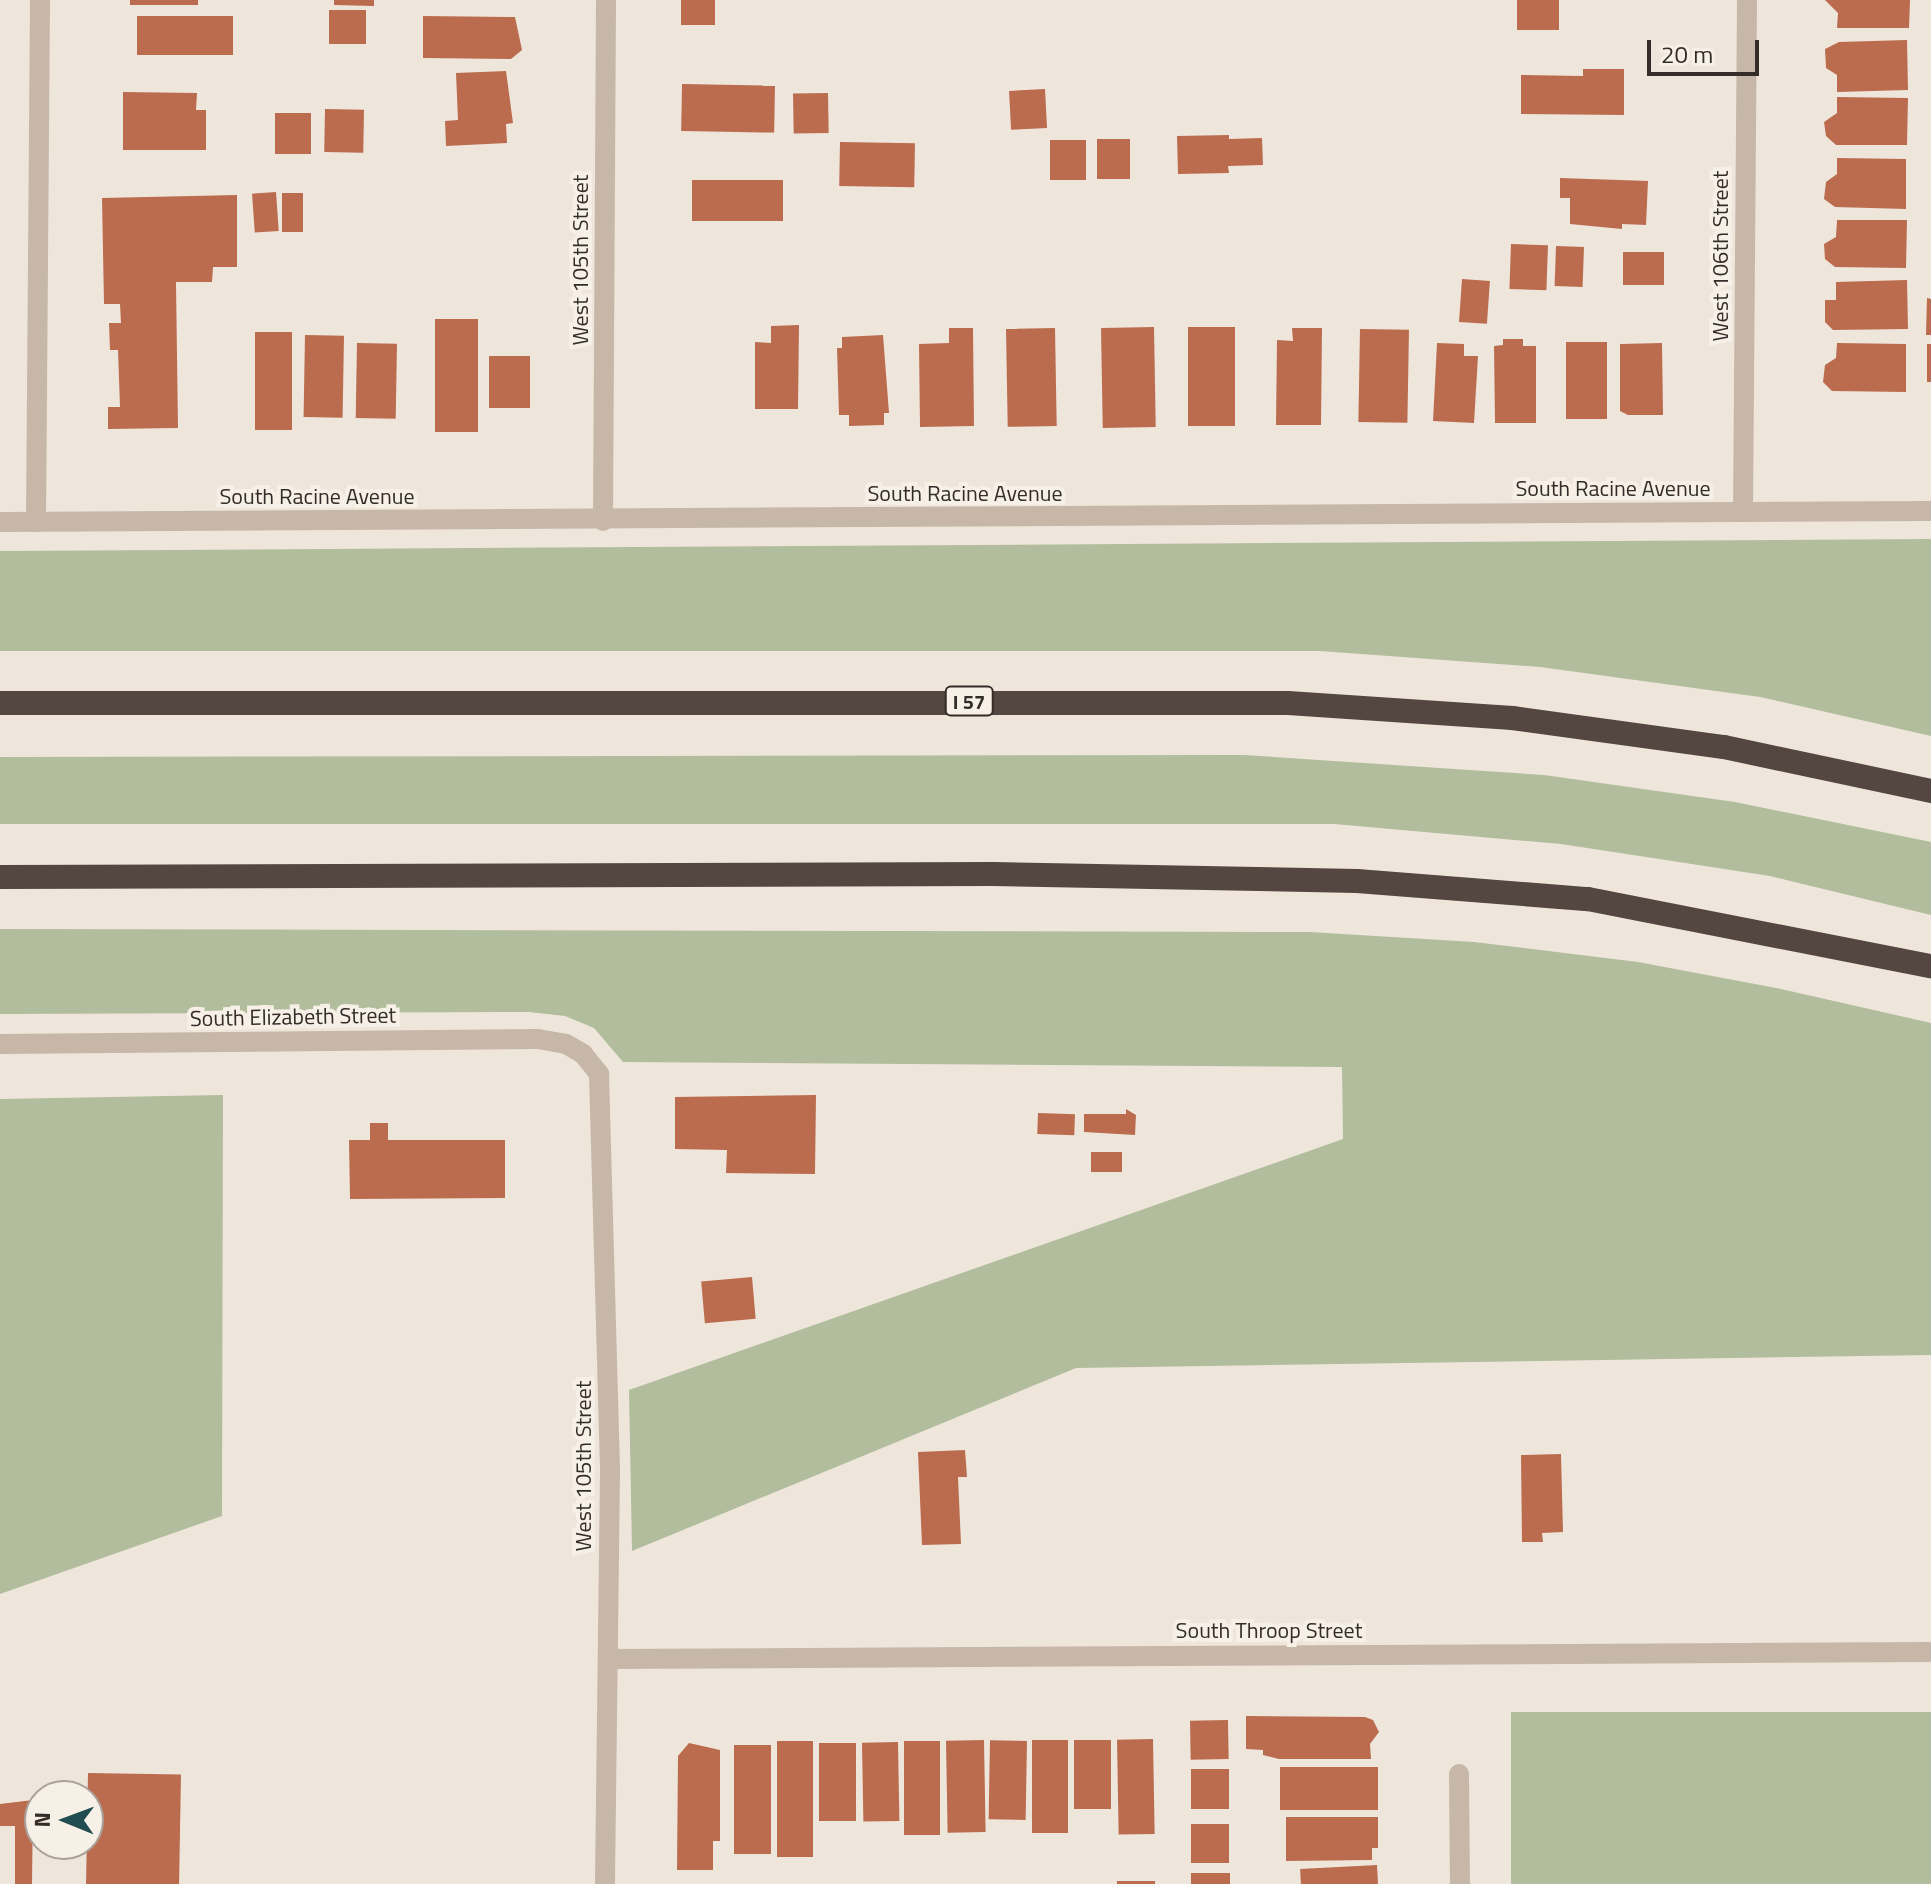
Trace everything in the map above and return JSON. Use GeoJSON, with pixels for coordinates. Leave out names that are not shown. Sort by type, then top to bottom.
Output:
{"type":"FeatureCollection","features":[{"type":"Feature","properties":{"kind":"highway","name":"I 57"},"geometry":{"type":"LineString","coordinates":[[0,703],[1288,703],[1512,718],[1724,747],[1931,791]]}},
{"type":"Feature","properties":{"kind":"highway"},"geometry":{"type":"LineString","coordinates":[[0,877],[993,874],[1357,881],[1588,899],[1931,966]]}},
{"type":"Feature","properties":{"kind":"street"},"geometry":{"type":"LineString","coordinates":[[36,522],[40,0]]}},
{"type":"Feature","properties":{"kind":"street","name":"West 105th Street"},"geometry":{"type":"LineString","coordinates":[[603,521],[606,0]]}},
{"type":"Feature","properties":{"kind":"street","name":"West 106th Street"},"geometry":{"type":"LineString","coordinates":[[1743,512],[1747,0]]}},
{"type":"Feature","properties":{"kind":"street","name":"South Racine Avenue"},"geometry":{"type":"LineString","coordinates":[[0,522],[603,521],[1931,511]]}},
{"type":"Feature","properties":{"kind":"street","name":"South Elizabeth Street"},"geometry":{"type":"LineString","coordinates":[[0,1044],[538,1039],[566,1044],[583,1054]]}},
{"type":"Feature","properties":{"kind":"street","name":"West 105th Street"},"geometry":{"type":"LineString","coordinates":[[583,1054],[599,1074],[604,1100],[608,1659],[605,1884]]}},
{"type":"Feature","properties":{"kind":"street","name":"South Throop Street"},"geometry":{"type":"LineString","coordinates":[[608,1659],[1931,1652]]}},
{"type":"Feature","properties":{"kind":"street"},"geometry":{"type":"LineString","coordinates":[[1459,1774],[1460,1884]]}},
{"type":"Feature","properties":{"kind":"green space"},"geometry":{"type":"Polygon","coordinates":[[[1931,539],[1931,736],[1760,697],[1540,667],[1320,651],[0,651],[0,551],[1931,539]]]}},
{"type":"Feature","properties":{"kind":"green space"},"geometry":{"type":"Polygon","coordinates":[[[1244,755],[1544,775],[1735,802],[1931,842],[1931,915],[1770,876],[1561,844],[1334,824],[0,824],[0,757],[1244,755]]]}},
{"type":"Feature","properties":{"kind":"green space"},"geometry":{"type":"Polygon","coordinates":[[[0,929],[1310,932],[1474,942],[1638,962],[1781,989],[1931,1023],[1931,1355],[1076,1368],[632,1551],[629,1390],[1343,1139],[1342,1067],[623,1062],[594,1028],[565,1016],[529,1012],[0,1014],[0,929]]]}},
{"type":"Feature","properties":{"kind":"green space"},"geometry":{"type":"Polygon","coordinates":[[[223,1095],[222,1516],[0,1594],[0,1099],[223,1095]]]}},
{"type":"Feature","properties":{"kind":"green space"},"geometry":{"type":"Polygon","coordinates":[[[1511,1712],[1931,1712],[1931,1884],[1511,1884],[1511,1712]]]}},
{"type":"Feature","properties":{"kind":"building"},"geometry":{"type":"Polygon","coordinates":[[[130,0],[198,0],[198,5],[130,5],[130,0]]]}},
{"type":"Feature","properties":{"kind":"building"},"geometry":{"type":"Polygon","coordinates":[[[334,0],[374,0],[374,6],[334,5],[334,0]]]}},
{"type":"Feature","properties":{"kind":"building"},"geometry":{"type":"Polygon","coordinates":[[[681,0],[715,0],[715,25],[681,25],[681,0]]]}},
{"type":"Feature","properties":{"kind":"building"},"geometry":{"type":"Polygon","coordinates":[[[1517,0],[1559,0],[1559,30],[1517,30],[1517,0]]]}},
{"type":"Feature","properties":{"kind":"building"},"geometry":{"type":"Polygon","coordinates":[[[1825,0],[1910,0],[1909,28],[1837,28],[1838,13],[1825,0]]]}},
{"type":"Feature","properties":{"kind":"building"},"geometry":{"type":"Polygon","coordinates":[[[329,10],[366,10],[366,44],[329,44],[329,10]]]}},
{"type":"Feature","properties":{"kind":"building"},"geometry":{"type":"Polygon","coordinates":[[[137,16],[233,16],[233,55],[137,55],[137,16]]]}},
{"type":"Feature","properties":{"kind":"building"},"geometry":{"type":"Polygon","coordinates":[[[423,16],[515,17],[522,50],[511,59],[423,58],[423,16]]]}},
{"type":"Feature","properties":{"kind":"building"},"geometry":{"type":"Polygon","coordinates":[[[1907,40],[1908,90],[1837,92],[1837,75],[1826,68],[1825,49],[1839,42],[1907,40]]]}},
{"type":"Feature","properties":{"kind":"building"},"geometry":{"type":"Polygon","coordinates":[[[1583,69],[1624,69],[1624,115],[1521,114],[1521,75],[1583,76],[1583,69]]]}},
{"type":"Feature","properties":{"kind":"building"},"geometry":{"type":"Polygon","coordinates":[[[506,71],[513,123],[506,124],[507,143],[446,146],[445,121],[458,120],[456,73],[506,71]]]}},
{"type":"Feature","properties":{"kind":"building"},"geometry":{"type":"Polygon","coordinates":[[[682,84],[775,86],[774,133],[681,131],[682,84]]]}},
{"type":"Feature","properties":{"kind":"building"},"geometry":{"type":"Polygon","coordinates":[[[1045,89],[1047,128],[1011,130],[1009,91],[1045,89]]]}},
{"type":"Feature","properties":{"kind":"building"},"geometry":{"type":"Polygon","coordinates":[[[123,92],[197,93],[196,110],[206,110],[206,150],[123,150],[123,92]]]}},
{"type":"Feature","properties":{"kind":"building"},"geometry":{"type":"Polygon","coordinates":[[[828,93],[829,133],[794,134],[793,94],[828,93]]]}},
{"type":"Feature","properties":{"kind":"building"},"geometry":{"type":"Polygon","coordinates":[[[1837,97],[1908,98],[1907,145],[1836,145],[1826,136],[1824,122],[1837,113],[1837,97]]]}},
{"type":"Feature","properties":{"kind":"building"},"geometry":{"type":"Polygon","coordinates":[[[325,109],[364,110],[363,153],[324,152],[325,109]]]}},
{"type":"Feature","properties":{"kind":"building"},"geometry":{"type":"Polygon","coordinates":[[[275,113],[311,113],[311,154],[275,154],[275,113]]]}},
{"type":"Feature","properties":{"kind":"building"},"geometry":{"type":"Polygon","coordinates":[[[1229,135],[1229,139],[1262,138],[1263,165],[1228,166],[1229,173],[1178,174],[1177,136],[1229,135]]]}},
{"type":"Feature","properties":{"kind":"building"},"geometry":{"type":"Polygon","coordinates":[[[1097,139],[1130,139],[1130,179],[1097,179],[1097,139]]]}},
{"type":"Feature","properties":{"kind":"building"},"geometry":{"type":"Polygon","coordinates":[[[1050,140],[1086,140],[1086,180],[1050,180],[1050,140]]]}},
{"type":"Feature","properties":{"kind":"building"},"geometry":{"type":"Polygon","coordinates":[[[840,142],[915,143],[914,187],[839,186],[840,142]]]}},
{"type":"Feature","properties":{"kind":"building"},"geometry":{"type":"Polygon","coordinates":[[[1837,158],[1906,159],[1906,209],[1835,207],[1824,199],[1826,182],[1837,174],[1837,158]]]}},
{"type":"Feature","properties":{"kind":"building"},"geometry":{"type":"Polygon","coordinates":[[[1560,178],[1648,181],[1646,225],[1622,224],[1622,229],[1570,224],[1570,198],[1560,198],[1560,178]]]}},
{"type":"Feature","properties":{"kind":"building"},"geometry":{"type":"Polygon","coordinates":[[[692,180],[783,180],[783,221],[692,221],[692,180]]]}},
{"type":"Feature","properties":{"kind":"building"},"geometry":{"type":"Polygon","coordinates":[[[276,192],[279,231],[255,233],[252,194],[276,192]]]}},
{"type":"Feature","properties":{"kind":"building"},"geometry":{"type":"Polygon","coordinates":[[[282,193],[303,193],[303,232],[282,232],[282,193]]]}},
{"type":"Feature","properties":{"kind":"building"},"geometry":{"type":"Polygon","coordinates":[[[237,195],[237,267],[213,267],[212,282],[176,282],[178,428],[108,429],[108,407],[120,407],[118,350],[110,350],[109,323],[121,323],[120,304],[104,304],[102,198],[237,195]]]}},
{"type":"Feature","properties":{"kind":"building"},"geometry":{"type":"Polygon","coordinates":[[[1837,220],[1907,220],[1906,268],[1835,267],[1825,259],[1824,244],[1836,237],[1837,220]]]}},
{"type":"Feature","properties":{"kind":"building"},"geometry":{"type":"Polygon","coordinates":[[[1511,244],[1548,245],[1546,290],[1509,289],[1511,244]]]}},
{"type":"Feature","properties":{"kind":"building"},"geometry":{"type":"Polygon","coordinates":[[[1556,246],[1584,247],[1583,287],[1555,286],[1556,246]]]}},
{"type":"Feature","properties":{"kind":"building"},"geometry":{"type":"Polygon","coordinates":[[[1623,252],[1664,252],[1664,285],[1623,285],[1623,252]]]}},
{"type":"Feature","properties":{"kind":"building"},"geometry":{"type":"Polygon","coordinates":[[[1462,279],[1490,281],[1487,324],[1459,322],[1462,279]]]}},
{"type":"Feature","properties":{"kind":"building"},"geometry":{"type":"Polygon","coordinates":[[[1907,280],[1908,329],[1833,330],[1825,322],[1825,300],[1836,300],[1836,282],[1907,280]]]}},
{"type":"Feature","properties":{"kind":"building"},"geometry":{"type":"Polygon","coordinates":[[[1927,298],[1931,299],[1931,335],[1926,335],[1927,298]]]}},
{"type":"Feature","properties":{"kind":"building"},"geometry":{"type":"Polygon","coordinates":[[[435,319],[478,319],[478,432],[435,432],[435,319]]]}},
{"type":"Feature","properties":{"kind":"building"},"geometry":{"type":"Polygon","coordinates":[[[799,325],[798,409],[755,409],[755,342],[771,343],[771,326],[799,325]]]}},
{"type":"Feature","properties":{"kind":"building"},"geometry":{"type":"Polygon","coordinates":[[[1154,327],[1156,427],[1103,428],[1101,328],[1154,327]]]}},
{"type":"Feature","properties":{"kind":"building"},"geometry":{"type":"Polygon","coordinates":[[[1188,327],[1235,327],[1235,426],[1188,426],[1188,327]]]}},
{"type":"Feature","properties":{"kind":"building"},"geometry":{"type":"Polygon","coordinates":[[[949,328],[973,328],[974,426],[920,427],[919,344],[949,343],[949,328]]]}},
{"type":"Feature","properties":{"kind":"building"},"geometry":{"type":"Polygon","coordinates":[[[1055,328],[1057,426],[1008,427],[1006,329],[1055,328]]]}},
{"type":"Feature","properties":{"kind":"building"},"geometry":{"type":"Polygon","coordinates":[[[1292,328],[1322,328],[1321,425],[1276,425],[1277,340],[1293,341],[1292,328]]]}},
{"type":"Feature","properties":{"kind":"building"},"geometry":{"type":"Polygon","coordinates":[[[1360,329],[1409,330],[1407,423],[1358,422],[1360,329]]]}},
{"type":"Feature","properties":{"kind":"building"},"geometry":{"type":"Polygon","coordinates":[[[255,332],[292,332],[292,430],[255,430],[255,332]]]}},
{"type":"Feature","properties":{"kind":"building"},"geometry":{"type":"Polygon","coordinates":[[[305,335],[344,336],[343,418],[304,417],[305,335]]]}},
{"type":"Feature","properties":{"kind":"building"},"geometry":{"type":"Polygon","coordinates":[[[883,335],[889,413],[884,413],[884,425],[849,426],[849,415],[839,415],[837,348],[842,348],[842,337],[883,335]]]}},
{"type":"Feature","properties":{"kind":"building"},"geometry":{"type":"Polygon","coordinates":[[[1503,339],[1523,339],[1523,346],[1536,346],[1536,423],[1495,423],[1494,346],[1503,345],[1503,339]]]}},
{"type":"Feature","properties":{"kind":"building"},"geometry":{"type":"Polygon","coordinates":[[[1566,342],[1607,342],[1607,419],[1566,419],[1566,342]]]}},
{"type":"Feature","properties":{"kind":"building"},"geometry":{"type":"Polygon","coordinates":[[[357,343],[397,344],[396,419],[356,418],[357,343]]]}},
{"type":"Feature","properties":{"kind":"building"},"geometry":{"type":"Polygon","coordinates":[[[1437,343],[1464,344],[1464,356],[1478,356],[1474,423],[1433,421],[1437,343]]]}},
{"type":"Feature","properties":{"kind":"building"},"geometry":{"type":"Polygon","coordinates":[[[1662,343],[1663,415],[1628,415],[1620,411],[1620,344],[1662,343]]]}},
{"type":"Feature","properties":{"kind":"building"},"geometry":{"type":"Polygon","coordinates":[[[1837,343],[1906,344],[1906,392],[1832,391],[1823,382],[1825,365],[1836,358],[1837,343]]]}},
{"type":"Feature","properties":{"kind":"building"},"geometry":{"type":"Polygon","coordinates":[[[1927,344],[1931,344],[1931,382],[1927,382],[1927,344]]]}},
{"type":"Feature","properties":{"kind":"building"},"geometry":{"type":"Polygon","coordinates":[[[489,356],[530,356],[530,408],[489,408],[489,356]]]}},
{"type":"Feature","properties":{"kind":"building"},"geometry":{"type":"Polygon","coordinates":[[[816,1095],[815,1174],[726,1173],[727,1150],[675,1149],[675,1097],[816,1095]]]}},
{"type":"Feature","properties":{"kind":"building"},"geometry":{"type":"Polygon","coordinates":[[[1126,1109],[1136,1115],[1135,1135],[1084,1132],[1084,1114],[1126,1114],[1126,1109]]]}},
{"type":"Feature","properties":{"kind":"building"},"geometry":{"type":"Polygon","coordinates":[[[1038,1113],[1075,1114],[1074,1135],[1037,1134],[1038,1113]]]}},
{"type":"Feature","properties":{"kind":"building"},"geometry":{"type":"Polygon","coordinates":[[[370,1123],[388,1123],[388,1140],[505,1140],[505,1198],[350,1199],[349,1140],[370,1140],[370,1123]]]}},
{"type":"Feature","properties":{"kind":"building"},"geometry":{"type":"Polygon","coordinates":[[[1091,1152],[1122,1152],[1122,1172],[1091,1172],[1091,1152]]]}},
{"type":"Feature","properties":{"kind":"building"},"geometry":{"type":"Polygon","coordinates":[[[752,1277],[756,1319],[705,1323],[701,1281],[752,1277]]]}},
{"type":"Feature","properties":{"kind":"building"},"geometry":{"type":"Polygon","coordinates":[[[965,1450],[967,1477],[958,1477],[961,1544],[922,1545],[918,1452],[965,1450]]]}},
{"type":"Feature","properties":{"kind":"building"},"geometry":{"type":"Polygon","coordinates":[[[1561,1454],[1563,1532],[1542,1533],[1543,1542],[1522,1542],[1521,1455],[1561,1454]]]}},
{"type":"Feature","properties":{"kind":"building"},"geometry":{"type":"Polygon","coordinates":[[[1246,1716],[1365,1717],[1373,1720],[1379,1732],[1370,1744],[1371,1759],[1279,1759],[1263,1755],[1263,1750],[1246,1749],[1246,1716]]]}},
{"type":"Feature","properties":{"kind":"building"},"geometry":{"type":"Polygon","coordinates":[[[1228,1720],[1229,1759],[1191,1760],[1190,1721],[1228,1720]]]}},
{"type":"Feature","properties":{"kind":"building"},"geometry":{"type":"Polygon","coordinates":[[[1153,1739],[1155,1834],[1119,1835],[1117,1740],[1153,1739]]]}},
{"type":"Feature","properties":{"kind":"building"},"geometry":{"type":"Polygon","coordinates":[[[984,1740],[986,1832],[948,1833],[946,1741],[984,1740]]]}},
{"type":"Feature","properties":{"kind":"building"},"geometry":{"type":"Polygon","coordinates":[[[990,1740],[1027,1741],[1026,1820],[989,1819],[990,1740]]]}},
{"type":"Feature","properties":{"kind":"building"},"geometry":{"type":"Polygon","coordinates":[[[1032,1740],[1068,1740],[1068,1833],[1032,1833],[1032,1740]]]}},
{"type":"Feature","properties":{"kind":"building"},"geometry":{"type":"Polygon","coordinates":[[[1074,1740],[1111,1740],[1111,1809],[1074,1809],[1074,1740]]]}},
{"type":"Feature","properties":{"kind":"building"},"geometry":{"type":"Polygon","coordinates":[[[777,1741],[813,1741],[813,1857],[777,1857],[777,1741]]]}},
{"type":"Feature","properties":{"kind":"building"},"geometry":{"type":"Polygon","coordinates":[[[904,1741],[940,1741],[940,1835],[904,1835],[904,1741]]]}},
{"type":"Feature","properties":{"kind":"building"},"geometry":{"type":"Polygon","coordinates":[[[898,1742],[899,1821],[863,1822],[862,1743],[898,1742]]]}},
{"type":"Feature","properties":{"kind":"building"},"geometry":{"type":"Polygon","coordinates":[[[689,1743],[720,1750],[720,1841],[713,1841],[713,1870],[677,1870],[678,1756],[689,1743]]]}},
{"type":"Feature","properties":{"kind":"building"},"geometry":{"type":"Polygon","coordinates":[[[819,1743],[856,1743],[856,1821],[819,1821],[819,1743]]]}},
{"type":"Feature","properties":{"kind":"building"},"geometry":{"type":"Polygon","coordinates":[[[734,1745],[771,1745],[771,1854],[734,1854],[734,1745]]]}},
{"type":"Feature","properties":{"kind":"building"},"geometry":{"type":"Polygon","coordinates":[[[1280,1767],[1378,1767],[1378,1810],[1280,1810],[1280,1767]]]}},
{"type":"Feature","properties":{"kind":"building"},"geometry":{"type":"Polygon","coordinates":[[[1191,1769],[1229,1769],[1229,1809],[1191,1809],[1191,1769]]]}},
{"type":"Feature","properties":{"kind":"building"},"geometry":{"type":"Polygon","coordinates":[[[88,1773],[181,1775],[179,1884],[86,1884],[86,1860],[104,1860],[104,1780],[88,1780],[88,1773]]]}},
{"type":"Feature","properties":{"kind":"building"},"geometry":{"type":"Polygon","coordinates":[[[24,1801],[24,1860],[32,1860],[32,1884],[15,1884],[15,1826],[0,1826],[0,1804],[24,1801]]]}},
{"type":"Feature","properties":{"kind":"building"},"geometry":{"type":"Polygon","coordinates":[[[1286,1817],[1378,1817],[1378,1848],[1372,1848],[1372,1860],[1286,1861],[1286,1817]]]}},
{"type":"Feature","properties":{"kind":"building"},"geometry":{"type":"Polygon","coordinates":[[[1191,1824],[1229,1824],[1229,1863],[1191,1863],[1191,1824]]]}},
{"type":"Feature","properties":{"kind":"building"},"geometry":{"type":"Polygon","coordinates":[[[1377,1865],[1378,1884],[1301,1884],[1300,1869],[1377,1865]]]}},
{"type":"Feature","properties":{"kind":"building"},"geometry":{"type":"Polygon","coordinates":[[[1191,1873],[1230,1873],[1230,1884],[1191,1884],[1191,1873]]]}},
{"type":"Feature","properties":{"kind":"building"},"geometry":{"type":"Polygon","coordinates":[[[1117,1881],[1155,1881],[1155,1884],[1117,1884],[1117,1881]]]}}]}
